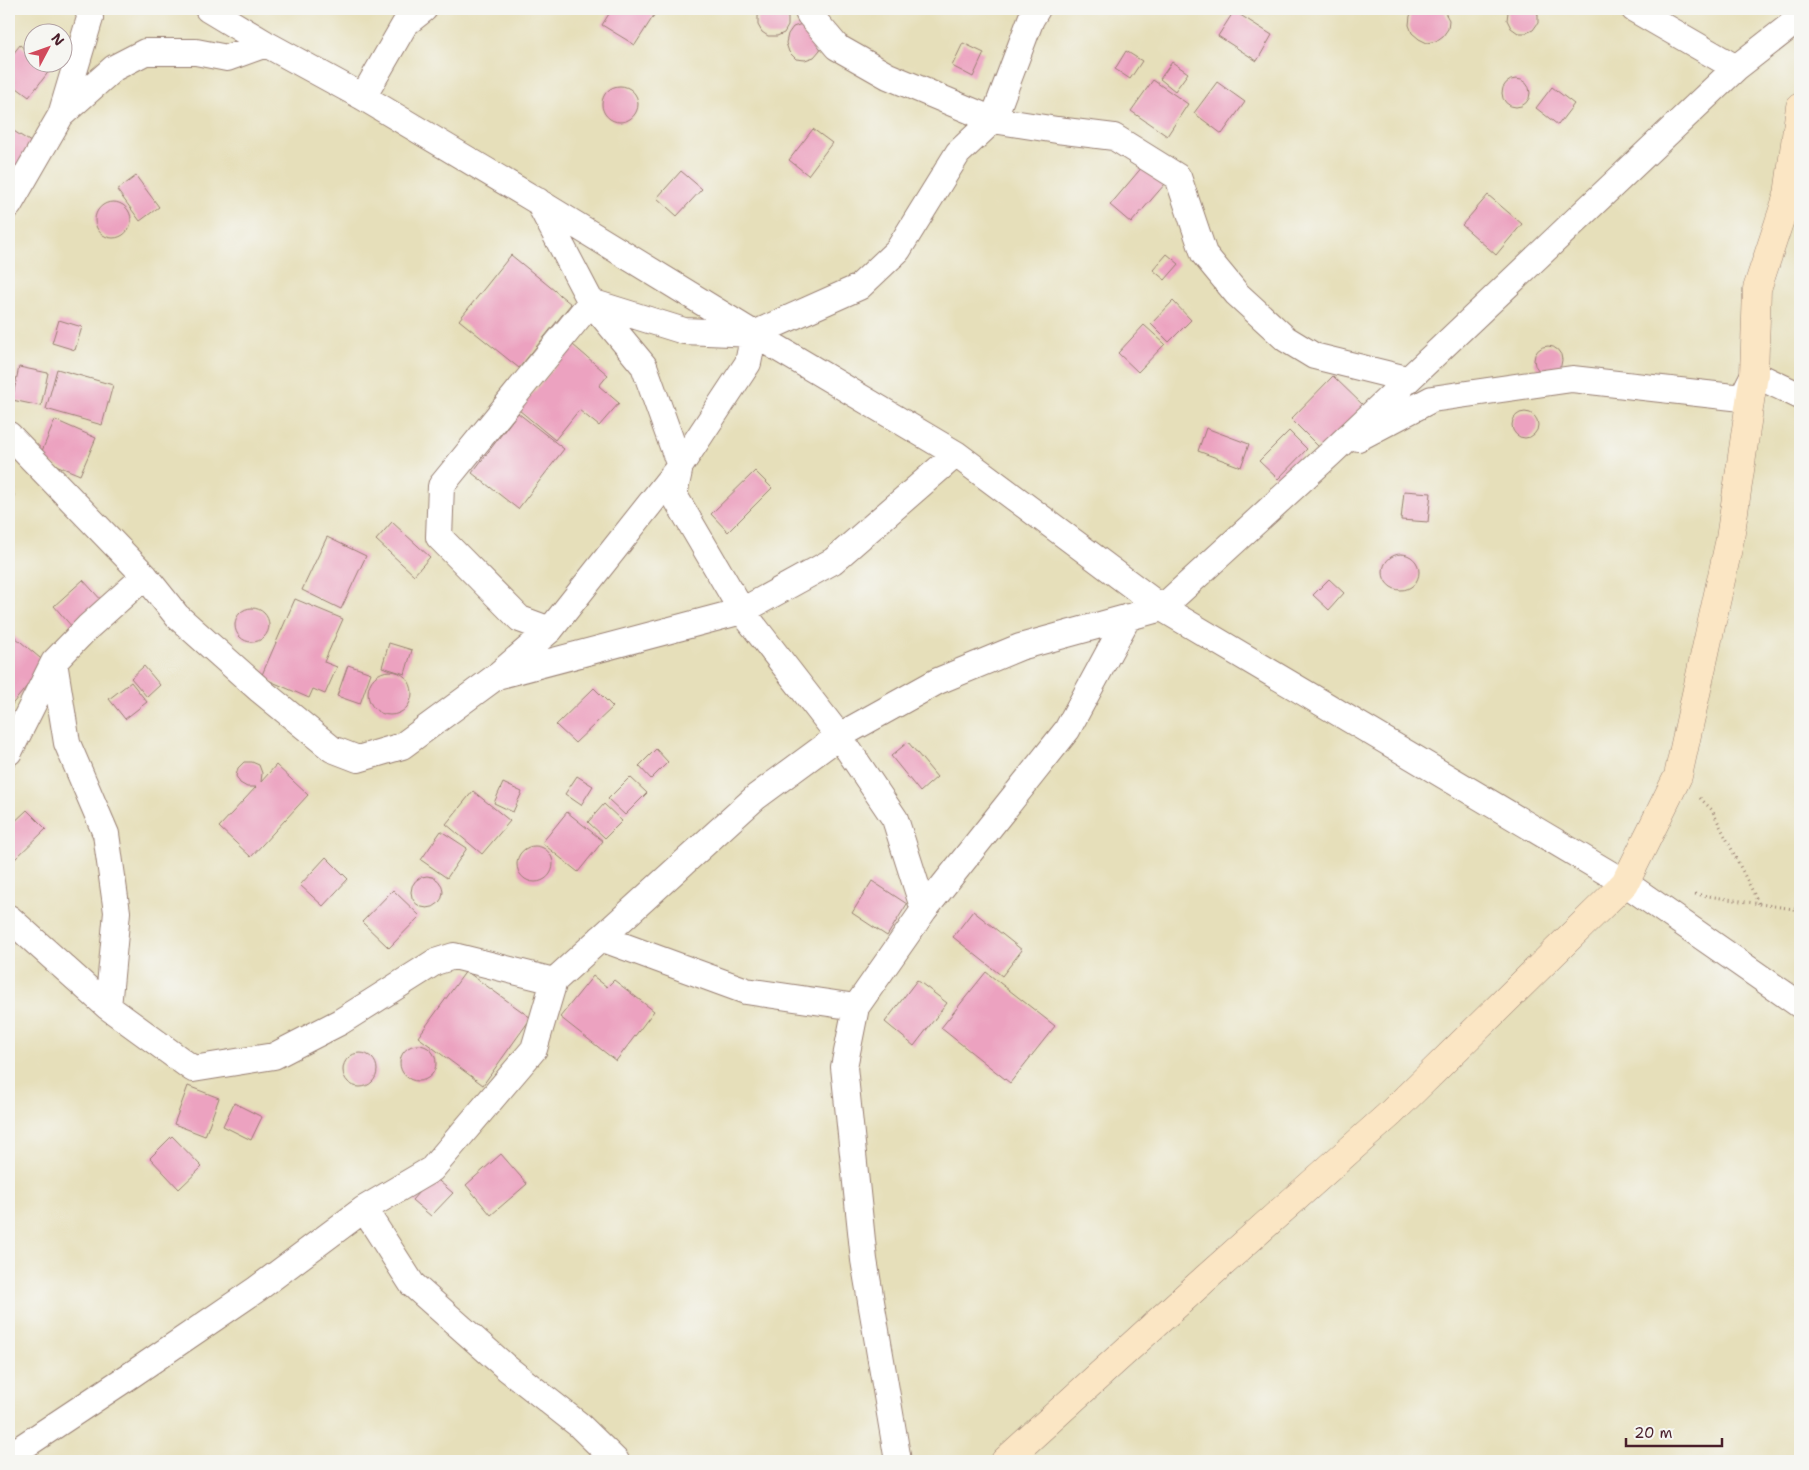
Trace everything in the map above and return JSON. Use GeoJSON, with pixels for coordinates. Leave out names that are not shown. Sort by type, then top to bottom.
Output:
{"type":"FeatureCollection","features":[{"type":"Feature","properties":{"kind":"street"},"geometry":{"type":"LineString","coordinates":[[9,206],[61,116],[90,18],[88,9]]}},
{"type":"Feature","properties":{"kind":"street"},"geometry":{"type":"LineString","coordinates":[[208,9],[266,44],[363,97],[956,454],[1162,608],[1625,884],[1800,1005]]}},
{"type":"Feature","properties":{"kind":"street"},"geometry":{"type":"LineString","coordinates":[[363,97],[405,24],[424,9]]}},
{"type":"Feature","properties":{"kind":"street"},"geometry":{"type":"LineString","coordinates":[[812,9],[809,14],[838,47],[888,76],[993,120],[1114,137],[1178,177],[1204,254],[1238,294],[1286,339],[1314,356],[1408,379]]}},
{"type":"Feature","properties":{"kind":"street"},"geometry":{"type":"LineString","coordinates":[[590,302],[684,331],[754,334],[859,287],[898,250],[958,153],[993,120],[1031,19],[1037,9]]}},
{"type":"Feature","properties":{"kind":"street"},"geometry":{"type":"LineString","coordinates":[[1634,9],[1736,68]]}},
{"type":"Feature","properties":{"kind":"street"},"geometry":{"type":"LineString","coordinates":[[9,1456],[132,1375],[256,1289],[364,1209],[432,1169],[534,1049],[554,981],[756,797],[839,736],[938,682],[1010,651],[1162,608],[1330,453],[1736,68],[1800,18]]}},
{"type":"Feature","properties":{"kind":"street"},"geometry":{"type":"LineString","coordinates":[[61,116],[114,68],[145,52],[196,52],[226,58],[266,44]]}},
{"type":"Feature","properties":{"kind":"street"},"geometry":{"type":"LineString","coordinates":[[1005,1461],[1391,1113],[1625,884],[1678,776],[1730,539],[1754,374],[1757,289],[1788,195],[1800,107]]}},
{"type":"Feature","properties":{"kind":"street"},"geometry":{"type":"LineString","coordinates":[[537,201],[590,302],[644,366],[680,466],[674,495],[742,611],[839,736],[895,819],[924,910]]}},
{"type":"Feature","properties":{"kind":"street"},"geometry":{"type":"LineString","coordinates":[[550,630],[520,619],[439,537],[441,486],[590,302]]}},
{"type":"Feature","properties":{"kind":"street"},"geometry":{"type":"LineString","coordinates":[[9,435],[145,576],[177,616],[260,690],[332,750],[358,759],[402,746],[497,676],[550,630],[680,466],[748,362],[754,334]]}},
{"type":"Feature","properties":{"kind":"street"},"geometry":{"type":"LineString","coordinates":[[1330,453],[1432,399],[1572,379],[1742,398],[1754,374]]}},
{"type":"Feature","properties":{"kind":"street"},"geometry":{"type":"LineString","coordinates":[[1754,374],[1800,396]]}},
{"type":"Feature","properties":{"kind":"street"},"geometry":{"type":"LineString","coordinates":[[497,676],[742,611],[833,561],[956,454]]}},
{"type":"Feature","properties":{"kind":"street"},"geometry":{"type":"LineString","coordinates":[[9,752],[54,662],[88,627],[145,576]]}},
{"type":"Feature","properties":{"kind":"street"},"geometry":{"type":"LineString","coordinates":[[898,1461],[864,1260],[844,1067],[856,1007],[924,910],[1067,730],[1128,617]]}},
{"type":"Feature","properties":{"kind":"street"},"geometry":{"type":"LineString","coordinates":[[54,662],[67,742],[106,834],[117,912],[108,1007]]}},
{"type":"Feature","properties":{"kind":"street"},"geometry":{"type":"LineString","coordinates":[[9,918],[108,1007],[193,1069],[274,1056],[340,1022],[435,962],[454,956],[554,981]]}},
{"type":"Feature","properties":{"kind":"street"},"geometry":{"type":"LineString","coordinates":[[601,938],[746,991],[856,1007]]}},
{"type":"Feature","properties":{"kind":"street"},"geometry":{"type":"LineString","coordinates":[[364,1209],[412,1284],[508,1369],[578,1424],[616,1461]]}},
{"type":"Feature","properties":{"kind":"path"},"geometry":{"type":"LineString","coordinates":[[1678,776],[1712,810],[1759,904]]}},
{"type":"Feature","properties":{"kind":"path"},"geometry":{"type":"LineString","coordinates":[[1692,894],[1800,910]]}},
{"type":"Feature","properties":{"kind":"building"},"geometry":{"type":"Polygon","coordinates":[[[612,9],[658,9],[635,45],[602,25],[612,9]]]}},
{"type":"Feature","properties":{"kind":"building"},"geometry":{"type":"Polygon","coordinates":[[[764,9],[784,10],[788,18],[788,26],[784,33],[777,36],[768,36],[762,32],[758,25],[758,16],[764,9]]]}},
{"type":"Feature","properties":{"kind":"building"},"geometry":{"type":"Polygon","coordinates":[[[839,9],[862,9],[851,13],[843,12],[839,9]]]}},
{"type":"Feature","properties":{"kind":"building"},"geometry":{"type":"Polygon","coordinates":[[[1414,9],[1443,9],[1449,20],[1448,29],[1443,36],[1436,41],[1427,43],[1412,33],[1409,25],[1410,16],[1414,9]]]}},
{"type":"Feature","properties":{"kind":"building"},"geometry":{"type":"Polygon","coordinates":[[[1510,9],[1535,9],[1538,15],[1538,23],[1533,30],[1526,33],[1518,33],[1511,28],[1507,20],[1510,9]]]}},
{"type":"Feature","properties":{"kind":"building"},"geometry":{"type":"Polygon","coordinates":[[[1234,11],[1272,35],[1257,61],[1218,36],[1234,11]]]}},
{"type":"Feature","properties":{"kind":"building"},"geometry":{"type":"Polygon","coordinates":[[[802,24],[822,40],[820,50],[814,57],[805,60],[796,59],[789,52],[786,43],[788,34],[793,27],[802,24]]]}},
{"type":"Feature","properties":{"kind":"building"},"geometry":{"type":"Polygon","coordinates":[[[963,43],[984,53],[973,77],[952,66],[963,43]]]}},
{"type":"Feature","properties":{"kind":"building"},"geometry":{"type":"Polygon","coordinates":[[[20,45],[22,47],[22,72],[48,72],[29,97],[9,82],[9,59],[20,45]]]}},
{"type":"Feature","properties":{"kind":"building"},"geometry":{"type":"Polygon","coordinates":[[[1126,51],[1142,61],[1130,79],[1115,69],[1126,51]]]}},
{"type":"Feature","properties":{"kind":"building"},"geometry":{"type":"Polygon","coordinates":[[[1172,62],[1188,73],[1175,91],[1160,79],[1172,62]]]}},
{"type":"Feature","properties":{"kind":"building"},"geometry":{"type":"Polygon","coordinates":[[[1516,79],[1526,83],[1530,93],[1526,103],[1516,107],[1506,103],[1502,93],[1506,83],[1516,79]]]}},
{"type":"Feature","properties":{"kind":"building"},"geometry":{"type":"Polygon","coordinates":[[[1153,80],[1188,104],[1167,136],[1131,111],[1153,80]]]}},
{"type":"Feature","properties":{"kind":"building"},"geometry":{"type":"Polygon","coordinates":[[[1217,82],[1245,102],[1222,134],[1194,113],[1217,82]]]}},
{"type":"Feature","properties":{"kind":"building"},"geometry":{"type":"Polygon","coordinates":[[[620,86],[627,87],[633,91],[637,97],[637,111],[633,117],[627,121],[620,122],[613,121],[607,117],[603,111],[602,104],[603,97],[607,91],[613,87],[620,86]]]}},
{"type":"Feature","properties":{"kind":"building"},"geometry":{"type":"Polygon","coordinates":[[[1552,87],[1574,104],[1558,125],[1536,108],[1552,87]]]}},
{"type":"Feature","properties":{"kind":"building"},"geometry":{"type":"Polygon","coordinates":[[[9,128],[34,144],[13,178],[9,176],[9,128]]]}},
{"type":"Feature","properties":{"kind":"building"},"geometry":{"type":"Polygon","coordinates":[[[813,129],[832,143],[808,175],[789,160],[813,129]]]}},
{"type":"Feature","properties":{"kind":"building"},"geometry":{"type":"Polygon","coordinates":[[[1143,166],[1165,184],[1131,223],[1110,205],[1143,166]]]}},
{"type":"Feature","properties":{"kind":"building"},"geometry":{"type":"Polygon","coordinates":[[[681,171],[702,189],[677,216],[657,198],[681,171]]]}},
{"type":"Feature","properties":{"kind":"building"},"geometry":{"type":"Polygon","coordinates":[[[136,176],[159,207],[140,221],[117,190],[136,176]]]}},
{"type":"Feature","properties":{"kind":"building"},"geometry":{"type":"Polygon","coordinates":[[[1488,195],[1522,224],[1496,255],[1462,225],[1488,195]]]}},
{"type":"Feature","properties":{"kind":"building"},"geometry":{"type":"Polygon","coordinates":[[[113,202],[125,208],[131,220],[125,232],[113,238],[101,232],[95,220],[101,208],[113,202]]]}},
{"type":"Feature","properties":{"kind":"building"},"geometry":{"type":"Polygon","coordinates":[[[1167,254],[1179,264],[1165,280],[1153,270],[1167,254]]]}},
{"type":"Feature","properties":{"kind":"building"},"geometry":{"type":"Polygon","coordinates":[[[511,255],[571,304],[519,368],[459,320],[511,255]]]}},
{"type":"Feature","properties":{"kind":"building"},"geometry":{"type":"Polygon","coordinates":[[[1173,301],[1191,320],[1169,342],[1151,324],[1173,301]]]}},
{"type":"Feature","properties":{"kind":"building"},"geometry":{"type":"Polygon","coordinates":[[[59,320],[82,327],[75,350],[52,343],[59,320]]]}},
{"type":"Feature","properties":{"kind":"building"},"geometry":{"type":"Polygon","coordinates":[[[1144,325],[1165,344],[1138,372],[1118,353],[1144,325]]]}},
{"type":"Feature","properties":{"kind":"building"},"geometry":{"type":"Polygon","coordinates":[[[573,345],[608,375],[599,386],[619,403],[599,426],[579,410],[555,440],[519,410],[573,345]]]}},
{"type":"Feature","properties":{"kind":"building"},"geometry":{"type":"Polygon","coordinates":[[[1548,346],[1558,350],[1562,360],[1558,370],[1548,374],[1538,370],[1534,360],[1538,350],[1548,346]]]}},
{"type":"Feature","properties":{"kind":"building"},"geometry":{"type":"Polygon","coordinates":[[[19,367],[48,373],[41,406],[12,400],[19,367]]]}},
{"type":"Feature","properties":{"kind":"building"},"geometry":{"type":"Polygon","coordinates":[[[57,369],[113,385],[102,425],[46,409],[57,369]]]}},
{"type":"Feature","properties":{"kind":"building"},"geometry":{"type":"Polygon","coordinates":[[[1333,376],[1364,406],[1321,449],[1291,419],[1333,376]]]}},
{"type":"Feature","properties":{"kind":"building"},"geometry":{"type":"Polygon","coordinates":[[[1525,412],[1534,416],[1538,425],[1534,434],[1525,438],[1516,434],[1512,425],[1516,416],[1525,412]]]}},
{"type":"Feature","properties":{"kind":"building"},"geometry":{"type":"Polygon","coordinates":[[[518,413],[564,449],[518,509],[472,473],[518,413]]]}},
{"type":"Feature","properties":{"kind":"building"},"geometry":{"type":"Polygon","coordinates":[[[55,420],[96,438],[80,475],[39,458],[55,420]]]}},
{"type":"Feature","properties":{"kind":"building"},"geometry":{"type":"Polygon","coordinates":[[[1206,428],[1249,444],[1241,467],[1198,451],[1206,428]]]}},
{"type":"Feature","properties":{"kind":"building"},"geometry":{"type":"Polygon","coordinates":[[[1289,431],[1307,449],[1278,479],[1259,461],[1289,431]]]}},
{"type":"Feature","properties":{"kind":"building"},"geometry":{"type":"Polygon","coordinates":[[[755,471],[772,488],[728,532],[711,514],[755,471]]]}},
{"type":"Feature","properties":{"kind":"building"},"geometry":{"type":"Polygon","coordinates":[[[9,482],[13,488],[14,496],[9,503],[9,482]]]}},
{"type":"Feature","properties":{"kind":"building"},"geometry":{"type":"Polygon","coordinates":[[[1404,491],[1431,493],[1428,522],[1401,520],[1404,491]]]}},
{"type":"Feature","properties":{"kind":"building"},"geometry":{"type":"Polygon","coordinates":[[[392,522],[430,557],[414,575],[376,540],[392,522]]]}},
{"type":"Feature","properties":{"kind":"building"},"geometry":{"type":"Polygon","coordinates":[[[327,537],[366,556],[341,609],[302,590],[327,537]]]}},
{"type":"Feature","properties":{"kind":"building"},"geometry":{"type":"Polygon","coordinates":[[[1401,554],[1414,559],[1419,572],[1414,585],[1401,590],[1388,585],[1383,572],[1388,559],[1401,554]]]}},
{"type":"Feature","properties":{"kind":"building"},"geometry":{"type":"Polygon","coordinates":[[[1329,579],[1344,593],[1329,610],[1313,595],[1329,579]]]}},
{"type":"Feature","properties":{"kind":"building"},"geometry":{"type":"Polygon","coordinates":[[[83,580],[103,602],[73,628],[54,606],[83,580]]]}},
{"type":"Feature","properties":{"kind":"building"},"geometry":{"type":"Polygon","coordinates":[[[295,599],[343,619],[324,662],[337,667],[325,694],[313,689],[309,698],[261,677],[295,599]]]}},
{"type":"Feature","properties":{"kind":"building"},"geometry":{"type":"Polygon","coordinates":[[[252,608],[259,609],[264,613],[268,618],[268,632],[264,637],[259,641],[252,642],[245,641],[240,637],[236,632],[235,625],[236,618],[240,613],[245,609],[252,608]]]}},
{"type":"Feature","properties":{"kind":"building"},"geometry":{"type":"Polygon","coordinates":[[[9,632],[46,663],[9,708],[9,632]]]}},
{"type":"Feature","properties":{"kind":"building"},"geometry":{"type":"Polygon","coordinates":[[[389,643],[412,650],[405,674],[382,667],[389,643]]]}},
{"type":"Feature","properties":{"kind":"building"},"geometry":{"type":"Polygon","coordinates":[[[348,665],[371,673],[360,704],[337,696],[348,665]]]}},
{"type":"Feature","properties":{"kind":"building"},"geometry":{"type":"Polygon","coordinates":[[[144,666],[160,685],[147,697],[131,678],[144,666]]]}},
{"type":"Feature","properties":{"kind":"building"},"geometry":{"type":"Polygon","coordinates":[[[390,671],[402,675],[408,681],[412,693],[408,705],[402,711],[390,715],[378,711],[372,705],[368,693],[372,681],[378,675],[390,671]]]}},
{"type":"Feature","properties":{"kind":"building"},"geometry":{"type":"Polygon","coordinates":[[[131,682],[147,702],[125,719],[109,699],[131,682]]]}},
{"type":"Feature","properties":{"kind":"building"},"geometry":{"type":"Polygon","coordinates":[[[594,688],[613,707],[575,743],[556,725],[594,688]]]}},
{"type":"Feature","properties":{"kind":"building"},"geometry":{"type":"Polygon","coordinates":[[[908,742],[937,777],[920,792],[891,756],[908,742]]]}},
{"type":"Feature","properties":{"kind":"building"},"geometry":{"type":"Polygon","coordinates":[[[656,749],[668,762],[651,779],[639,766],[656,749]]]}},
{"type":"Feature","properties":{"kind":"building"},"geometry":{"type":"Polygon","coordinates":[[[244,762],[252,762],[259,765],[262,773],[261,782],[276,765],[308,795],[251,857],[219,827],[256,787],[247,787],[240,783],[236,776],[238,768],[244,762]]]}},
{"type":"Feature","properties":{"kind":"building"},"geometry":{"type":"Polygon","coordinates":[[[577,776],[593,786],[581,805],[565,794],[577,776]]]}},
{"type":"Feature","properties":{"kind":"building"},"geometry":{"type":"Polygon","coordinates":[[[630,777],[647,793],[625,815],[608,799],[630,777]]]}},
{"type":"Feature","properties":{"kind":"building"},"geometry":{"type":"Polygon","coordinates":[[[503,783],[522,792],[513,812],[494,803],[503,783]]]}},
{"type":"Feature","properties":{"kind":"building"},"geometry":{"type":"Polygon","coordinates":[[[473,791],[510,821],[482,854],[446,824],[473,791]]]}},
{"type":"Feature","properties":{"kind":"building"},"geometry":{"type":"Polygon","coordinates":[[[604,804],[622,821],[605,838],[588,822],[604,804]]]}},
{"type":"Feature","properties":{"kind":"building"},"geometry":{"type":"Polygon","coordinates":[[[27,810],[46,829],[13,861],[9,857],[9,827],[27,810]]]}},
{"type":"Feature","properties":{"kind":"building"},"geometry":{"type":"Polygon","coordinates":[[[567,812],[603,841],[578,872],[542,843],[567,812]]]}},
{"type":"Feature","properties":{"kind":"building"},"geometry":{"type":"Polygon","coordinates":[[[441,831],[467,848],[447,878],[421,860],[441,831]]]}},
{"type":"Feature","properties":{"kind":"building"},"geometry":{"type":"Polygon","coordinates":[[[535,846],[542,847],[548,851],[552,857],[552,871],[548,877],[542,881],[535,882],[528,881],[522,877],[518,871],[517,864],[518,857],[522,851],[528,847],[535,846]]]}},
{"type":"Feature","properties":{"kind":"building"},"geometry":{"type":"Polygon","coordinates":[[[326,857],[348,879],[323,906],[300,885],[326,857]]]}},
{"type":"Feature","properties":{"kind":"building"},"geometry":{"type":"Polygon","coordinates":[[[427,876],[433,877],[438,881],[442,886],[442,898],[438,903],[433,907],[427,908],[421,907],[416,903],[412,898],[411,892],[412,886],[416,881],[421,877],[427,876]]]}},
{"type":"Feature","properties":{"kind":"building"},"geometry":{"type":"Polygon","coordinates":[[[872,881],[907,904],[887,936],[852,913],[872,881]]]}},
{"type":"Feature","properties":{"kind":"building"},"geometry":{"type":"Polygon","coordinates":[[[393,890],[420,916],[389,948],[362,922],[393,890]]]}},
{"type":"Feature","properties":{"kind":"building"},"geometry":{"type":"Polygon","coordinates":[[[973,911],[1022,950],[1002,976],[953,937],[973,911]]]}},
{"type":"Feature","properties":{"kind":"building"},"geometry":{"type":"Polygon","coordinates":[[[466,971],[531,1018],[483,1085],[418,1037],[466,971]]]}},
{"type":"Feature","properties":{"kind":"building"},"geometry":{"type":"Polygon","coordinates":[[[986,972],[1055,1026],[1010,1083],[941,1028],[986,972]]]}},
{"type":"Feature","properties":{"kind":"building"},"geometry":{"type":"Polygon","coordinates":[[[593,976],[607,987],[614,980],[654,1011],[616,1061],[560,1017],[593,976]]]}},
{"type":"Feature","properties":{"kind":"building"},"geometry":{"type":"Polygon","coordinates":[[[917,980],[947,1003],[914,1046],[885,1022],[917,980]]]}},
{"type":"Feature","properties":{"kind":"building"},"geometry":{"type":"Polygon","coordinates":[[[418,1045],[425,1046],[431,1050],[435,1056],[435,1070],[431,1076],[425,1080],[418,1081],[411,1080],[405,1076],[401,1070],[400,1063],[401,1056],[405,1050],[411,1046],[418,1045]]]}},
{"type":"Feature","properties":{"kind":"building"},"geometry":{"type":"Polygon","coordinates":[[[360,1053],[367,1054],[372,1058],[376,1063],[376,1077],[372,1082],[367,1086],[360,1087],[353,1086],[348,1082],[344,1077],[343,1070],[344,1063],[348,1058],[353,1054],[360,1053]]]}},
{"type":"Feature","properties":{"kind":"building"},"geometry":{"type":"Polygon","coordinates":[[[188,1086],[219,1098],[205,1136],[174,1124],[188,1086]]]}},
{"type":"Feature","properties":{"kind":"building"},"geometry":{"type":"Polygon","coordinates":[[[234,1103],[262,1117],[251,1140],[223,1126],[234,1103]]]}},
{"type":"Feature","properties":{"kind":"building"},"geometry":{"type":"Polygon","coordinates":[[[172,1136],[202,1167],[179,1189],[150,1158],[172,1136]]]}},
{"type":"Feature","properties":{"kind":"building"},"geometry":{"type":"Polygon","coordinates":[[[501,1154],[527,1184],[491,1215],[466,1185],[501,1154]]]}},
{"type":"Feature","properties":{"kind":"building"},"geometry":{"type":"Polygon","coordinates":[[[433,1176],[453,1193],[431,1216],[412,1200],[433,1176]]]}}]}
